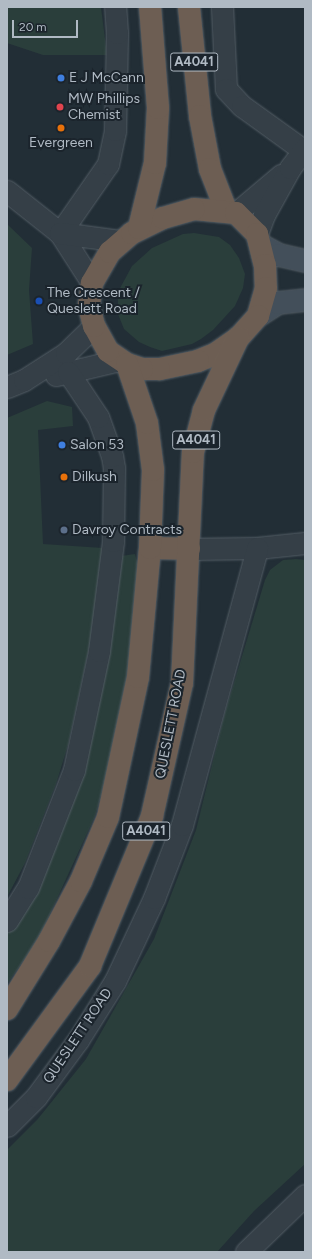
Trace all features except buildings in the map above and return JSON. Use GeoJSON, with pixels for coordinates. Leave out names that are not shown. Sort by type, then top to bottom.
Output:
{"type":"FeatureCollection","features":[{"type":"Feature","properties":{"kind":"highway","name":"A4041"},"geometry":{"type":"LineString","coordinates":[[139,228],[155,163],[158,108],[150,7]]}},
{"type":"Feature","properties":{"kind":"highway","name":"A4041"},"geometry":{"type":"LineString","coordinates":[[189,7],[200,116],[210,169],[231,212]]}},
{"type":"Feature","properties":{"kind":"highway"},"geometry":{"type":"LineString","coordinates":[[194,209],[231,212],[259,239],[266,265],[266,288],[258,316],[238,338],[216,354],[179,366],[142,369],[123,362],[108,351],[94,326],[89,306],[92,284],[110,252],[121,241],[139,228],[194,209]]}},
{"type":"Feature","properties":{"kind":"highway","name":"QUESLETT ROAD"},"geometry":{"type":"LineString","coordinates":[[7,1080],[90,966],[152,816],[182,683],[193,452],[204,410],[238,338]]}},
{"type":"Feature","properties":{"kind":"highway","name":"A4041"},"geometry":{"type":"LineString","coordinates":[[7,1009],[50,941],[81,881],[108,818],[138,678],[150,548],[153,470],[147,423],[123,362]]}},
{"type":"Feature","properties":{"kind":"highway"},"geometry":{"type":"LineString","coordinates":[[150,548],[189,549]]}},
{"type":"Feature","properties":{"kind":"main road"},"geometry":{"type":"LineString","coordinates":[[259,239],[279,256],[305,261]]}},
{"type":"Feature","properties":{"kind":"main road"},"geometry":{"type":"LineString","coordinates":[[258,316],[278,303],[305,300]]}},
{"type":"Feature","properties":{"kind":"street"},"geometry":{"type":"LineString","coordinates":[[60,233],[108,164],[116,124],[117,33],[115,7]]}},
{"type":"Feature","properties":{"kind":"street"},"geometry":{"type":"LineString","coordinates":[[222,7],[226,89],[253,115],[304,149],[290,168],[264,215],[259,239]]}},
{"type":"Feature","properties":{"kind":"street"},"geometry":{"type":"LineString","coordinates":[[231,212],[290,168]]}},
{"type":"Feature","properties":{"kind":"street"},"geometry":{"type":"LineString","coordinates":[[7,191],[60,233],[92,284]]}},
{"type":"Feature","properties":{"kind":"street"},"geometry":{"type":"LineString","coordinates":[[60,233],[121,241]]}},
{"type":"Feature","properties":{"kind":"street"},"geometry":{"type":"LineString","coordinates":[[16,384],[66,353],[94,326]]}},
{"type":"Feature","properties":{"kind":"street"},"geometry":{"type":"LineString","coordinates":[[16,384],[68,372],[123,362]]}},
{"type":"Feature","properties":{"kind":"street"},"geometry":{"type":"LineString","coordinates":[[7,921],[28,888],[74,770],[99,650],[113,541],[114,468],[112,456],[98,417],[68,372]]}},
{"type":"Feature","properties":{"kind":"street"},"geometry":{"type":"LineString","coordinates":[[189,549],[257,548],[305,543]]}},
{"type":"Feature","properties":{"kind":"street","name":"QUESLETT ROAD"},"geometry":{"type":"LineString","coordinates":[[7,1126],[36,1097],[78,1040],[115,980],[154,898],[182,825],[257,548]]}},
{"type":"Feature","properties":{"kind":"street"},"geometry":{"type":"LineString","coordinates":[[246,1252],[301,1205]]}},
{"type":"Feature","properties":{"kind":"green space"},"geometry":{"type":"Polygon","coordinates":[[[7,7],[101,7],[107,55],[43,55],[7,43],[7,7]]]}},
{"type":"Feature","properties":{"kind":"green space"},"geometry":{"type":"Polygon","coordinates":[[[7,224],[32,248],[29,290],[33,344],[7,355],[7,224]]]}},
{"type":"Feature","properties":{"kind":"green space"},"geometry":{"type":"Polygon","coordinates":[[[194,233],[219,237],[230,245],[239,258],[245,274],[243,288],[235,306],[213,330],[192,344],[162,351],[139,342],[124,329],[118,314],[118,292],[132,266],[152,248],[183,234],[194,233]]]}},
{"type":"Feature","properties":{"kind":"green space"},"geometry":{"type":"Polygon","coordinates":[[[47,401],[72,407],[73,426],[38,430],[43,544],[103,548],[94,625],[68,745],[56,784],[25,863],[7,897],[7,418],[47,401]]]}},
{"type":"Feature","properties":{"kind":"green space"},"geometry":{"type":"Polygon","coordinates":[[[135,554],[140,574],[124,716],[95,816],[38,940],[7,984],[7,935],[36,888],[62,829],[103,687],[121,556],[135,554]]]}},
{"type":"Feature","properties":{"kind":"green space"},"geometry":{"type":"Polygon","coordinates":[[[283,560],[305,560],[305,1164],[254,1211],[217,1252],[7,1252],[7,1150],[37,1120],[86,1059],[154,939],[196,830],[224,716],[265,580],[270,570],[283,560]]]}},
{"type":"Feature","properties":{"kind":"place","name":"E J McCann"},"geometry":{"type":"Point","coordinates":[61,78]}},
{"type":"Feature","properties":{"kind":"place","name":"MW Phillips Chemist"},"geometry":{"type":"Point","coordinates":[60,107]}},
{"type":"Feature","properties":{"kind":"place","name":"Evergreen"},"geometry":{"type":"Point","coordinates":[61,128]}},
{"type":"Feature","properties":{"kind":"place","name":"The Crescent / Queslett Road"},"geometry":{"type":"Point","coordinates":[39,301]}},
{"type":"Feature","properties":{"kind":"place","name":"Salon 53"},"geometry":{"type":"Point","coordinates":[62,445]}},
{"type":"Feature","properties":{"kind":"place","name":"Dilkush"},"geometry":{"type":"Point","coordinates":[64,477]}},
{"type":"Feature","properties":{"kind":"place","name":"Davroy Contracts"},"geometry":{"type":"Point","coordinates":[64,530]}}]}
